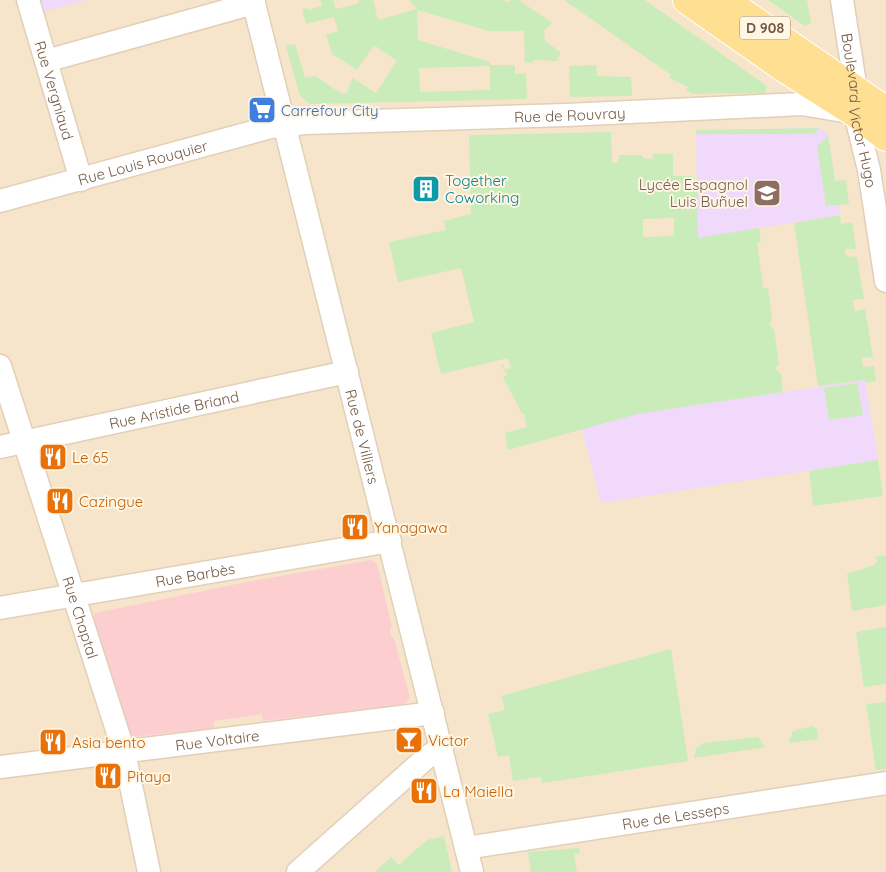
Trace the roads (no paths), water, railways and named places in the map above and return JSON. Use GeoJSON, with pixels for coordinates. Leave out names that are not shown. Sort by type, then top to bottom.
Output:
{"type":"FeatureCollection","features":[{"type":"Feature","properties":{"kind":"main road","name":"D 908"},"geometry":{"type":"LineString","coordinates":[[687,0],[784,68],[855,101],[886,111]]}},
{"type":"Feature","properties":{"kind":"main road","name":"D 908"},"geometry":{"type":"LineString","coordinates":[[724,0],[855,101],[886,137]]}},
{"type":"Feature","properties":{"kind":"street","name":"Rue Vergniaud"},"geometry":{"type":"LineString","coordinates":[[28,0],[81,180]]}},
{"type":"Feature","properties":{"kind":"street","name":"Boulevard Victor Hugo"},"geometry":{"type":"LineString","coordinates":[[842,0],[855,101],[869,170],[886,282]]}},
{"type":"Feature","properties":{"kind":"street"},"geometry":{"type":"LineString","coordinates":[[46,61],[254,1]]}},
{"type":"Feature","properties":{"kind":"street","name":"Rue de Villiers"},"geometry":{"type":"LineString","coordinates":[[254,1],[472,872]]}},
{"type":"Feature","properties":{"kind":"street","name":"Rue de Rouvray"},"geometry":{"type":"LineString","coordinates":[[285,126],[305,123],[566,116],[855,101]]}},
{"type":"Feature","properties":{"kind":"street","name":"Rue Louis Rouquier"},"geometry":{"type":"LineString","coordinates":[[0,201],[271,127],[285,126]]}},
{"type":"Feature","properties":{"kind":"street","name":"Rue Chaptal"},"geometry":{"type":"LineString","coordinates":[[0,366],[124,752],[149,872]]}},
{"type":"Feature","properties":{"kind":"street","name":"Rue Aristide Briand"},"geometry":{"type":"LineString","coordinates":[[0,447],[347,372]]}},
{"type":"Feature","properties":{"kind":"street","name":"Rue Barbès"},"geometry":{"type":"LineString","coordinates":[[0,608],[390,541]]}},
{"type":"Feature","properties":{"kind":"street","name":"Rue Voltaire"},"geometry":{"type":"LineString","coordinates":[[0,767],[433,713]]}},
{"type":"Feature","properties":{"kind":"street"},"geometry":{"type":"LineString","coordinates":[[298,872],[426,758],[442,747]]}},
{"type":"Feature","properties":{"kind":"street","name":"Rue de Lesseps"},"geometry":{"type":"LineString","coordinates":[[466,848],[886,783]]}},
{"type":"Feature","properties":{"kind":"place","name":"Carrefour City"},"geometry":{"type":"Point","coordinates":[262,110]}},
{"type":"Feature","properties":{"kind":"place","name":"Together Coworking"},"geometry":{"type":"Point","coordinates":[426,189]}},
{"type":"Feature","properties":{"kind":"place","name":"Lycée Espagnol Luis Buñuel"},"geometry":{"type":"Point","coordinates":[767,193]}},
{"type":"Feature","properties":{"kind":"place","name":"Le 65"},"geometry":{"type":"Point","coordinates":[53,457]}},
{"type":"Feature","properties":{"kind":"place","name":"Cazingue"},"geometry":{"type":"Point","coordinates":[60,501]}},
{"type":"Feature","properties":{"kind":"place","name":"Yanagawa"},"geometry":{"type":"Point","coordinates":[355,527]}},
{"type":"Feature","properties":{"kind":"place","name":"Victor"},"geometry":{"type":"Point","coordinates":[409,740]}},
{"type":"Feature","properties":{"kind":"place","name":"Asia bento"},"geometry":{"type":"Point","coordinates":[53,742]}},
{"type":"Feature","properties":{"kind":"place","name":"Pitaya"},"geometry":{"type":"Point","coordinates":[108,776]}},
{"type":"Feature","properties":{"kind":"place","name":"La Maiella"},"geometry":{"type":"Point","coordinates":[424,791]}}]}
